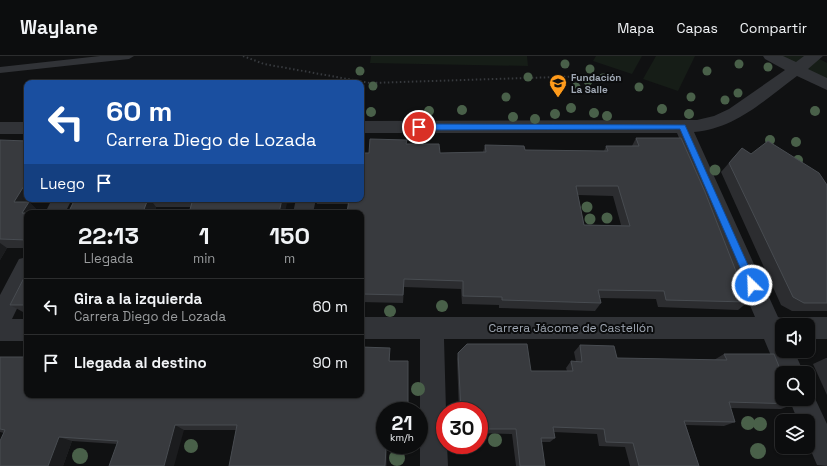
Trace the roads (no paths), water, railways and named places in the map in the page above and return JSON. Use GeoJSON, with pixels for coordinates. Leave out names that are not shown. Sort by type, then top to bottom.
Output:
{"type":"FeatureCollection","features":[{"type":"Feature","properties":{"kind":"street"},"geometry":{"type":"LineString","coordinates":[[771,56],[827,85]]}},
{"type":"Feature","properties":{"kind":"street"},"geometry":{"type":"LineString","coordinates":[[364,127],[697,126],[719,121],[735,113],[815,56],[827,63]]}},
{"type":"Feature","properties":{"kind":"street"},"geometry":{"type":"LineString","coordinates":[[683,127],[775,324]]}},
{"type":"Feature","properties":{"kind":"street"},"geometry":{"type":"LineString","coordinates":[[0,128],[24,128]]}},
{"type":"Feature","properties":{"kind":"street"},"geometry":{"type":"LineString","coordinates":[[0,318],[24,272]]}},
{"type":"Feature","properties":{"kind":"street","name":"Carrera Jácome de Castellón"},"geometry":{"type":"LineString","coordinates":[[364,328],[775,328]]}},
{"type":"Feature","properties":{"kind":"street"},"geometry":{"type":"LineString","coordinates":[[432,328],[434,466]]}},
{"type":"Feature","properties":{"kind":"street"},"geometry":{"type":"LineString","coordinates":[[815,328],[827,328]]}},
{"type":"Feature","properties":{"kind":"street"},"geometry":{"type":"LineString","coordinates":[[0,330],[24,330]]}},
{"type":"Feature","properties":{"kind":"street"},"geometry":{"type":"LineString","coordinates":[[805,406],[827,455]]}},
{"type":"Feature","properties":{"kind":"lane"},"geometry":{"type":"LineString","coordinates":[[0,70],[129,56]]}},
{"type":"Feature","properties":{"kind":"place","name":"Fundación La Salle"},"geometry":{"type":"Point","coordinates":[558,98]}}]}
